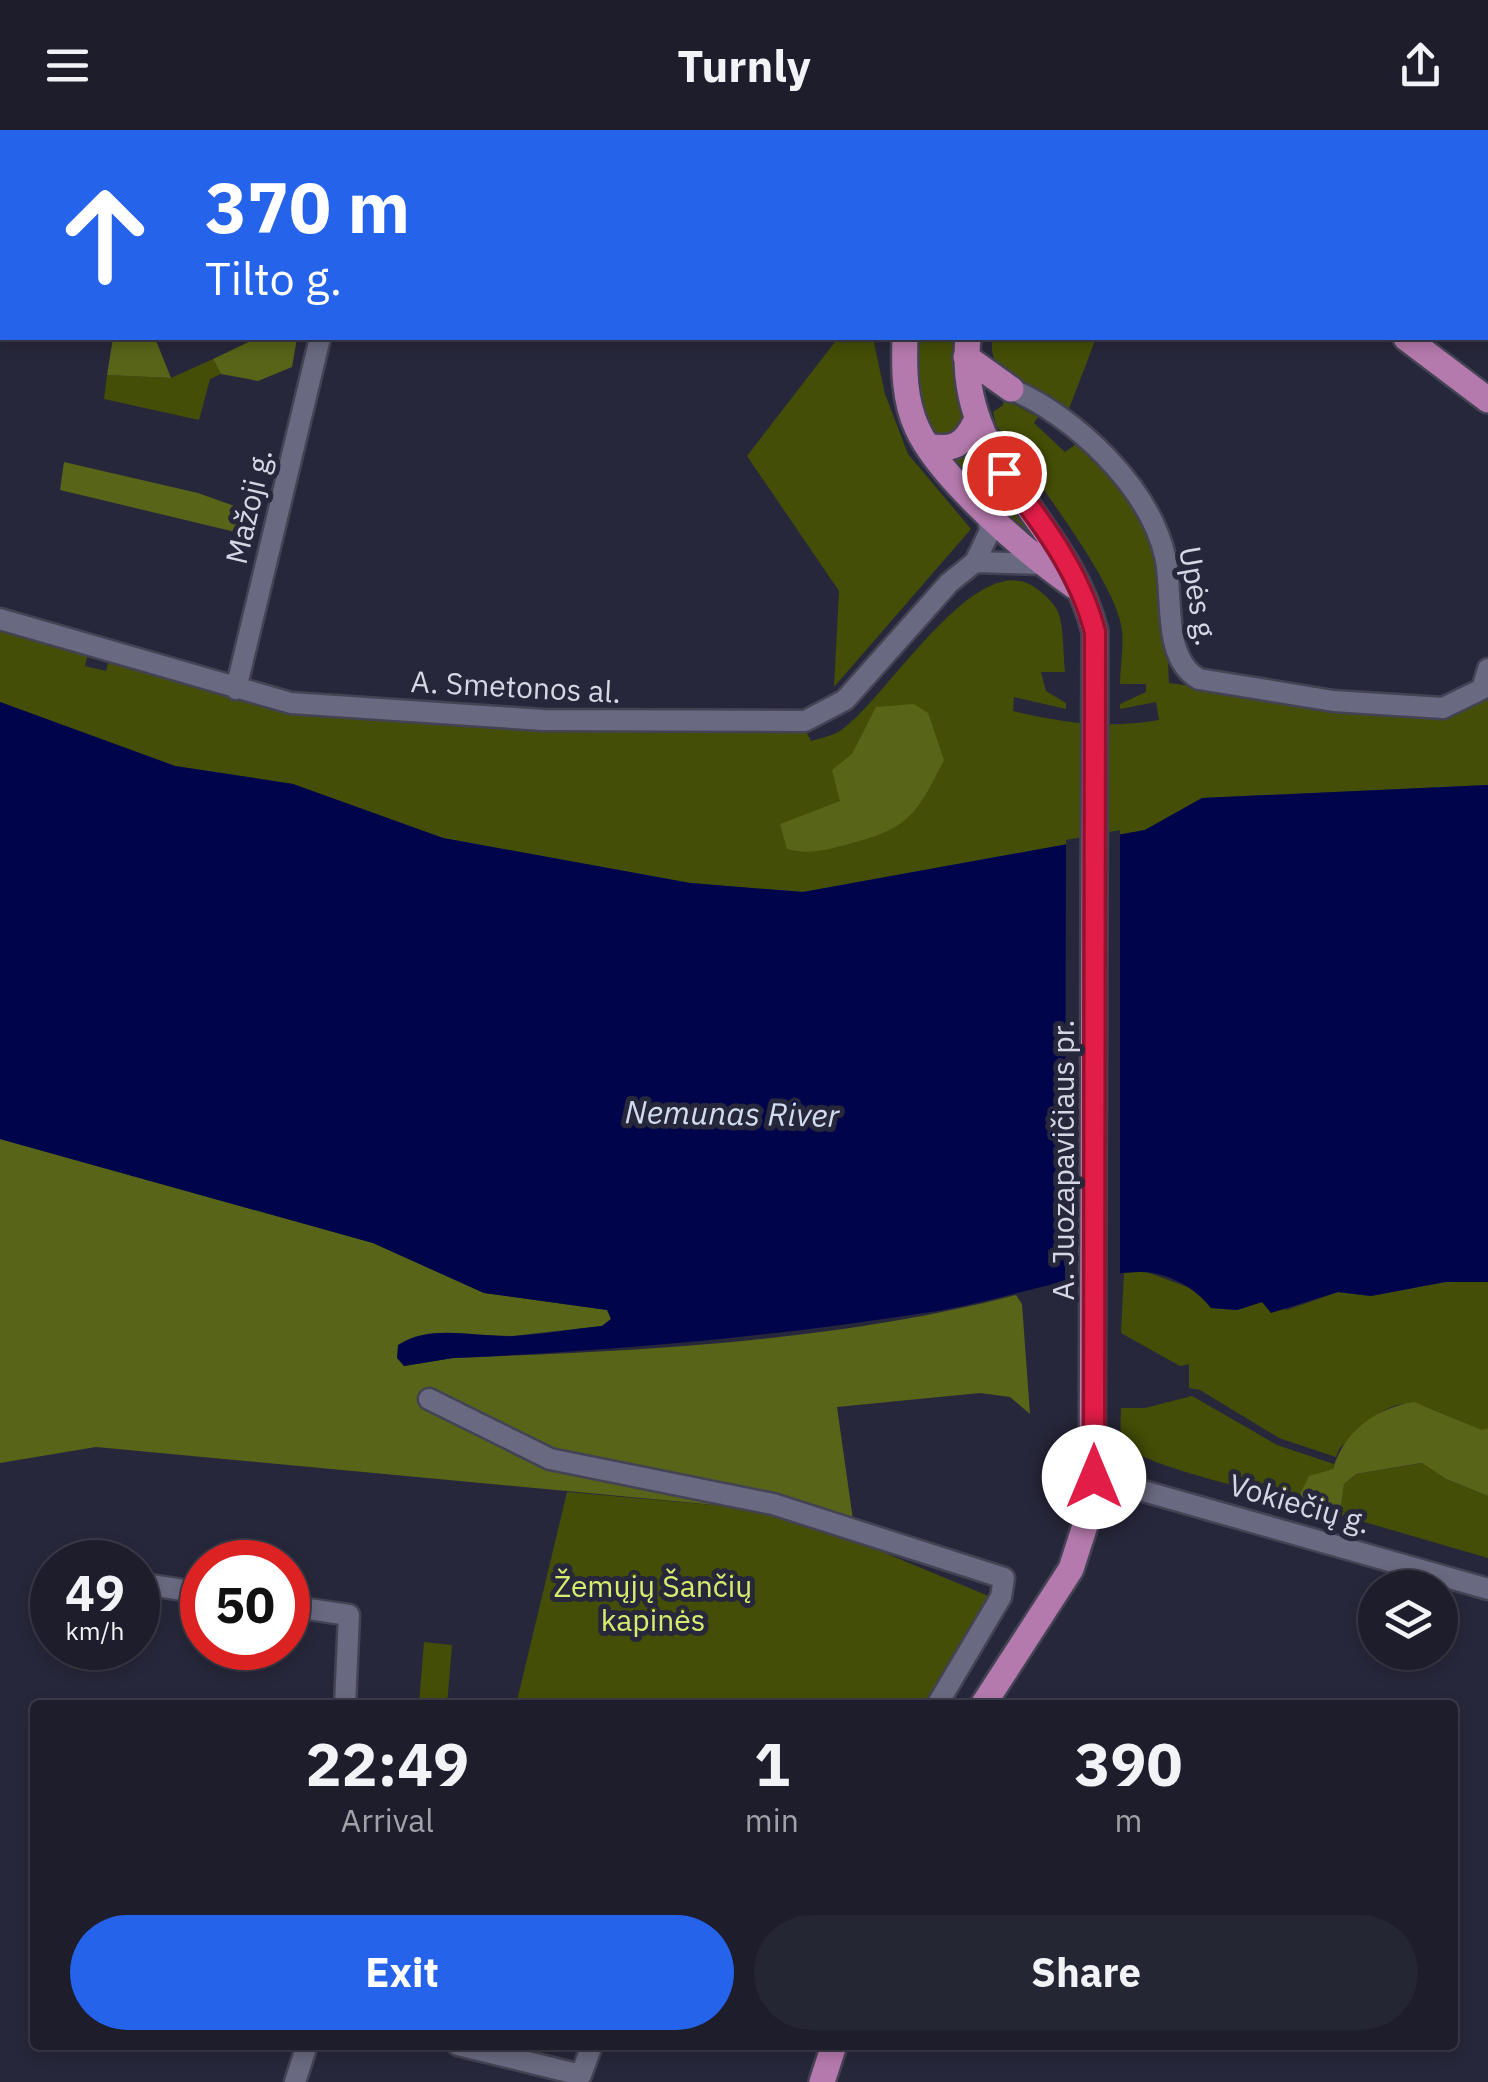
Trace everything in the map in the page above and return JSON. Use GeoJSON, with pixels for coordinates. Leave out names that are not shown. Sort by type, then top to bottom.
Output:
{"type":"FeatureCollection","features":[{"type":"Feature","properties":{"kind":"main road"},"geometry":{"type":"LineString","coordinates":[[905,340],[908,405],[928,446],[987,511],[1043,564],[1078,589]]}},
{"type":"Feature","properties":{"kind":"main road"},"geometry":{"type":"LineString","coordinates":[[1409,340],[1488,400]]}},
{"type":"Feature","properties":{"kind":"main road"},"geometry":{"type":"LineString","coordinates":[[967,347],[974,417]]}},
{"type":"Feature","properties":{"kind":"main road"},"geometry":{"type":"LineString","coordinates":[[967,347],[1011,389]]}},
{"type":"Feature","properties":{"kind":"main road"},"geometry":{"type":"LineString","coordinates":[[928,446],[947,450],[960,444],[990,395],[1011,389]]}},
{"type":"Feature","properties":{"kind":"main road","name":"A. Juozapavičiaus pr."},"geometry":{"type":"LineString","coordinates":[[974,417],[1004,473],[1042,522],[1078,589],[1095,632],[1094,1477],[1085,1535],[1071,1568],[986,1700]]}},
{"type":"Feature","properties":{"kind":"main road"},"geometry":{"type":"LineString","coordinates":[[822,2082],[832,2050]]}},
{"type":"Feature","properties":{"kind":"street","name":"Mažoji g."},"geometry":{"type":"LineString","coordinates":[[236,689],[320,340]]}},
{"type":"Feature","properties":{"kind":"street","name":"Upės g."},"geometry":{"type":"LineString","coordinates":[[1011,389],[1093,442],[1136,498],[1165,554],[1177,652],[1188,673],[1199,679],[1333,701],[1443,708],[1482,689],[1488,669]]}},
{"type":"Feature","properties":{"kind":"street"},"geometry":{"type":"LineString","coordinates":[[987,511],[990,532],[976,562],[1043,564]]}},
{"type":"Feature","properties":{"kind":"street","name":"A. Smetonos al."},"geometry":{"type":"LineString","coordinates":[[0,620],[291,703],[543,720],[804,721],[846,700],[949,583],[976,562]]}},
{"type":"Feature","properties":{"kind":"street"},"geometry":{"type":"LineString","coordinates":[[429,1399],[550,1458],[773,1504],[1004,1578],[1001,1597],[940,1700]]}},
{"type":"Feature","properties":{"kind":"street","name":"Vokiečių g."},"geometry":{"type":"LineString","coordinates":[[1094,1477],[1488,1589]]}},
{"type":"Feature","properties":{"kind":"street"},"geometry":{"type":"LineString","coordinates":[[310,1609],[349,1615],[346,1700]]}},
{"type":"Feature","properties":{"kind":"street"},"geometry":{"type":"LineString","coordinates":[[295,2082],[305,2050]]}},
{"type":"Feature","properties":{"kind":"street"},"geometry":{"type":"LineString","coordinates":[[478,2050],[581,2076],[590,2050]]}},
{"type":"Feature","properties":{"kind":"green space"},"geometry":{"type":"Polygon","coordinates":[[[113,340],[156,340],[171,378],[107,375],[113,340]]]}},
{"type":"Feature","properties":{"kind":"green space"},"geometry":{"type":"Polygon","coordinates":[[[253,340],[297,340],[292,367],[258,381],[221,374],[213,359],[253,340]]]}},
{"type":"Feature","properties":{"kind":"green space"},"geometry":{"type":"Polygon","coordinates":[[[836,340],[873,340],[885,394],[908,454],[971,529],[834,687],[839,591],[747,456],[836,340]]]}},
{"type":"Feature","properties":{"kind":"green space"},"geometry":{"type":"Polygon","coordinates":[[[917,340],[957,340],[955,376],[964,424],[952,437],[940,437],[924,418],[917,340]]]}},
{"type":"Feature","properties":{"kind":"green space"},"geometry":{"type":"Polygon","coordinates":[[[993,340],[1095,340],[1067,414],[1016,384],[997,363],[993,340]]]}},
{"type":"Feature","properties":{"kind":"green space"},"geometry":{"type":"Polygon","coordinates":[[[213,359],[221,374],[210,379],[199,420],[104,399],[107,375],[171,378],[213,359]]]}},
{"type":"Feature","properties":{"kind":"green space"},"geometry":{"type":"Polygon","coordinates":[[[1004,399],[1038,417],[1034,423],[1065,452],[1079,442],[1105,464],[1126,490],[1141,519],[1160,583],[1169,683],[1325,704],[1488,696],[1488,785],[1202,798],[1145,830],[803,892],[690,883],[443,838],[293,784],[175,766],[0,702],[0,630],[88,653],[85,666],[106,671],[109,660],[213,693],[318,715],[618,732],[807,733],[811,741],[837,733],[859,714],[961,605],[988,587],[1013,580],[1037,589],[1059,613],[1065,672],[1041,672],[1046,691],[1066,703],[1066,709],[1014,697],[1013,711],[1086,723],[1159,720],[1156,702],[1120,709],[1120,704],[1146,692],[1146,684],[1120,684],[1122,630],[1116,609],[1088,555],[996,425],[993,412],[1003,405],[1004,399]]]}},
{"type":"Feature","properties":{"kind":"green space"},"geometry":{"type":"Polygon","coordinates":[[[976,450],[1035,528],[1041,550],[952,460],[976,450]]]}},
{"type":"Feature","properties":{"kind":"green space"},"geometry":{"type":"Polygon","coordinates":[[[64,462],[198,493],[240,508],[248,535],[60,490],[64,462]]]}},
{"type":"Feature","properties":{"kind":"green space"},"geometry":{"type":"Polygon","coordinates":[[[914,704],[928,713],[944,760],[918,807],[898,825],[869,838],[818,851],[787,849],[780,824],[840,801],[832,770],[852,754],[876,707],[914,704]]]}},
{"type":"Feature","properties":{"kind":"green space"},"geometry":{"type":"Polygon","coordinates":[[[0,1139],[373,1243],[484,1293],[608,1310],[611,1319],[602,1326],[512,1336],[439,1333],[404,1366],[453,1358],[594,1352],[807,1334],[878,1324],[1016,1295],[1022,1304],[1030,1414],[1010,1397],[980,1393],[837,1407],[856,1541],[759,1509],[96,1447],[0,1463],[0,1139]]]}},
{"type":"Feature","properties":{"kind":"green space"},"geometry":{"type":"Polygon","coordinates":[[[1144,1271],[1198,1291],[1211,1308],[1237,1310],[1262,1302],[1287,1310],[1338,1292],[1371,1296],[1445,1282],[1488,1282],[1488,1428],[1482,1431],[1436,1411],[1405,1404],[1377,1415],[1339,1449],[1336,1457],[1279,1438],[1200,1390],[1189,1388],[1189,1364],[1180,1366],[1121,1333],[1124,1273],[1144,1271]]]}},
{"type":"Feature","properties":{"kind":"green space"},"geometry":{"type":"Polygon","coordinates":[[[1192,1396],[1277,1445],[1334,1464],[1333,1469],[1300,1494],[1305,1504],[1158,1463],[1123,1442],[1121,1408],[1145,1408],[1192,1396]]]}},
{"type":"Feature","properties":{"kind":"green space"},"geometry":{"type":"Polygon","coordinates":[[[1414,1402],[1482,1430],[1488,1428],[1488,1496],[1446,1479],[1422,1463],[1356,1474],[1344,1484],[1340,1515],[1305,1504],[1300,1494],[1309,1476],[1333,1469],[1353,1433],[1375,1416],[1414,1402]]]}},
{"type":"Feature","properties":{"kind":"green space"},"geometry":{"type":"Polygon","coordinates":[[[1423,1463],[1446,1479],[1488,1496],[1488,1558],[1340,1515],[1344,1484],[1356,1474],[1423,1463]]]}},
{"type":"Feature","properties":{"kind":"green space","name":"Žemųjų Šančių kapinės"},"geometry":{"type":"Polygon","coordinates":[[[567,1492],[759,1509],[856,1541],[991,1597],[927,1700],[517,1700],[567,1492]]]}},
{"type":"Feature","properties":{"kind":"green space"},"geometry":{"type":"Polygon","coordinates":[[[424,1642],[452,1645],[447,1700],[419,1700],[424,1642]]]}},
{"type":"Feature","properties":{"kind":"water","name":"Nemunas River"},"geometry":{"type":"Polygon","coordinates":[[[0,702],[175,766],[293,784],[443,838],[690,883],[803,892],[1145,830],[1202,798],[1488,785],[1488,1282],[1445,1282],[1371,1296],[1338,1292],[1271,1313],[1262,1302],[1237,1310],[1211,1308],[1189,1288],[1160,1274],[1112,1274],[957,1307],[811,1329],[633,1347],[453,1358],[404,1366],[397,1358],[398,1345],[411,1338],[440,1333],[526,1335],[602,1326],[611,1319],[607,1310],[484,1293],[373,1243],[0,1139],[0,702]]]}},
{"type":"Feature","properties":{"kind":"pier"},"geometry":{"type":"Polygon","coordinates":[[[1120,830],[1120,1279],[1065,1285],[1066,840],[1120,830]]]}},
{"type":"Feature","properties":{"kind":"route"},"geometry":{"type":"LineString","coordinates":[[1004,473],[1060,551],[1088,606],[1095,632],[1094,1477]]}}]}
